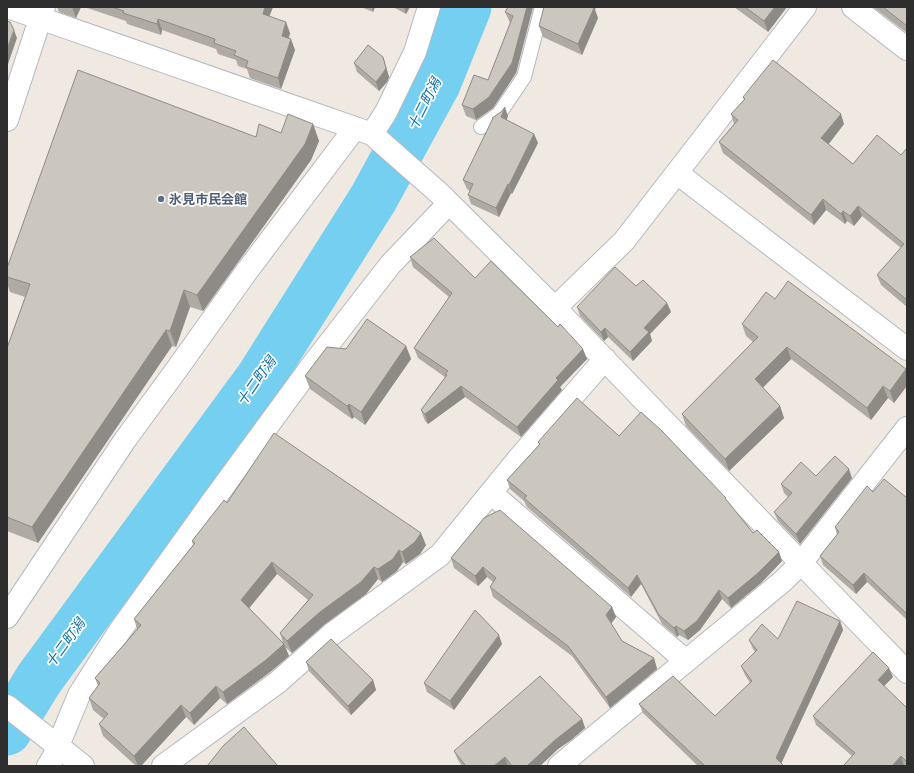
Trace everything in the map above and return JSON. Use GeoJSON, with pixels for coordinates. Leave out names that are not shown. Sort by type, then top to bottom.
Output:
{"type":"FeatureCollection","features":[{"type":"Feature","properties":{"kind":"street"},"geometry":{"type":"LineString","coordinates":[[8,7],[43,13],[363,131],[444,199],[556,308],[907,672]]}},
{"type":"Feature","properties":{"kind":"street"},"geometry":{"type":"LineString","coordinates":[[7,617],[125,440],[246,271],[363,131],[386,112],[415,52],[429,7]]}},
{"type":"Feature","properties":{"kind":"street"},"geometry":{"type":"LineString","coordinates":[[556,308],[624,241],[805,7]]}},
{"type":"Feature","properties":{"kind":"street"},"geometry":{"type":"LineString","coordinates":[[853,7],[907,49]]}},
{"type":"Feature","properties":{"kind":"street"},"geometry":{"type":"LineString","coordinates":[[7,120],[43,13]]}},
{"type":"Feature","properties":{"kind":"street"},"geometry":{"type":"LineString","coordinates":[[677,173],[907,349]]}},
{"type":"Feature","properties":{"kind":"street"},"geometry":{"type":"LineString","coordinates":[[48,766],[53,758],[53,742],[79,695],[119,632],[313,364],[390,265],[444,199]]}},
{"type":"Feature","properties":{"kind":"street"},"geometry":{"type":"LineString","coordinates":[[163,766],[278,682],[332,634],[440,555],[519,458],[606,359]]}},
{"type":"Feature","properties":{"kind":"street"},"geometry":{"type":"LineString","coordinates":[[559,766],[783,581],[801,563],[907,428]]}},
{"type":"Feature","properties":{"kind":"street"},"geometry":{"type":"LineString","coordinates":[[491,493],[686,661]]}},
{"type":"Feature","properties":{"kind":"street"},"geometry":{"type":"LineString","coordinates":[[7,706],[82,766]]}},
{"type":"Feature","properties":{"kind":"lane"},"geometry":{"type":"LineString","coordinates":[[481,127],[498,114],[524,76],[542,7]]}},
{"type":"Feature","properties":{"kind":"building"},"geometry":{"type":"Polygon","coordinates":[[[112,7],[265,7],[263,14],[286,22],[282,36],[291,39],[278,78],[246,67],[248,61],[234,55],[236,51],[214,43],[215,39],[158,19],[157,24],[123,13],[124,11],[112,7]]]}},
{"type":"Feature","properties":{"kind":"building"},"geometry":{"type":"Polygon","coordinates":[[[508,7],[527,7],[512,63],[489,97],[473,109],[462,105],[474,75],[488,80],[513,16],[505,12],[508,7]]]}},
{"type":"Feature","properties":{"kind":"building"},"geometry":{"type":"Polygon","coordinates":[[[544,7],[594,8],[578,44],[539,26],[544,7]]]}},
{"type":"Feature","properties":{"kind":"building"},"geometry":{"type":"Polygon","coordinates":[[[745,7],[775,7],[764,21],[745,7]]]}},
{"type":"Feature","properties":{"kind":"building"},"geometry":{"type":"Polygon","coordinates":[[[883,7],[907,7],[907,26],[883,7]]]}},
{"type":"Feature","properties":{"kind":"building"},"geometry":{"type":"Polygon","coordinates":[[[7,21],[10,22],[14,30],[7,49],[7,21]]]}},
{"type":"Feature","properties":{"kind":"building"},"geometry":{"type":"Polygon","coordinates":[[[368,45],[383,57],[386,68],[376,82],[354,63],[368,45]]]}},
{"type":"Feature","properties":{"kind":"building"},"geometry":{"type":"Polygon","coordinates":[[[773,60],[841,114],[821,138],[853,164],[877,135],[901,155],[907,148],[907,300],[877,275],[904,244],[858,206],[850,216],[843,211],[841,214],[823,199],[811,215],[719,142],[738,120],[731,114],[745,99],[743,97],[773,60]]]}},
{"type":"Feature","properties":{"kind":"building"},"geometry":{"type":"Polygon","coordinates":[[[78,70],[256,137],[259,124],[281,133],[288,114],[313,124],[305,144],[197,295],[184,290],[170,331],[166,330],[32,527],[7,517],[7,348],[30,284],[7,277],[7,268],[78,70]]]}},
{"type":"Feature","properties":{"kind":"building"},"geometry":{"type":"Polygon","coordinates":[[[505,107],[501,117],[534,134],[496,208],[468,195],[473,184],[463,180],[492,118],[501,112],[505,107]]]}},
{"type":"Feature","properties":{"kind":"building"},"geometry":{"type":"Polygon","coordinates":[[[434,238],[475,278],[491,261],[558,327],[560,324],[583,349],[556,378],[558,380],[517,427],[461,386],[425,414],[421,410],[447,375],[445,374],[448,371],[414,348],[452,293],[410,257],[434,238]]]}},
{"type":"Feature","properties":{"kind":"building"},"geometry":{"type":"Polygon","coordinates":[[[615,267],[636,286],[643,280],[667,303],[644,328],[649,332],[630,352],[605,328],[601,332],[577,307],[615,267]]]}},
{"type":"Feature","properties":{"kind":"building"},"geometry":{"type":"Polygon","coordinates":[[[788,281],[906,369],[890,391],[883,386],[867,408],[787,347],[755,379],[780,406],[725,459],[682,414],[758,337],[742,324],[766,292],[775,299],[788,281]]]}},
{"type":"Feature","properties":{"kind":"building"},"geometry":{"type":"Polygon","coordinates":[[[367,319],[406,346],[361,412],[349,404],[347,406],[305,376],[327,347],[346,349],[367,319]]]}},
{"type":"Feature","properties":{"kind":"building"},"geometry":{"type":"Polygon","coordinates":[[[577,398],[619,436],[641,412],[662,431],[726,498],[753,533],[757,530],[779,552],[758,573],[728,598],[719,590],[697,621],[684,631],[676,626],[674,628],[659,615],[637,575],[628,588],[524,498],[527,496],[507,480],[540,444],[538,442],[577,398]]]}},
{"type":"Feature","properties":{"kind":"building"},"geometry":{"type":"Polygon","coordinates":[[[274,433],[421,533],[415,542],[402,552],[399,550],[393,559],[378,569],[374,567],[361,582],[320,612],[287,641],[280,633],[313,595],[272,562],[241,600],[284,644],[266,660],[223,692],[216,686],[190,713],[181,705],[134,756],[99,724],[108,714],[89,698],[100,683],[95,678],[141,625],[134,619],[195,543],[192,541],[224,500],[227,503],[274,433]]]}},
{"type":"Feature","properties":{"kind":"building"},"geometry":{"type":"Polygon","coordinates":[[[835,456],[849,469],[796,534],[774,512],[792,493],[781,484],[801,462],[816,476],[835,456]]]}},
{"type":"Feature","properties":{"kind":"building"},"geometry":{"type":"Polygon","coordinates":[[[884,479],[907,498],[907,614],[864,573],[853,585],[820,556],[839,532],[835,527],[867,486],[873,492],[884,479]]]}},
{"type":"Feature","properties":{"kind":"building"},"geometry":{"type":"Polygon","coordinates":[[[500,510],[612,607],[606,615],[622,641],[654,658],[606,697],[568,646],[490,587],[496,578],[483,567],[475,576],[451,558],[484,518],[500,510]]]}},
{"type":"Feature","properties":{"kind":"building"},"geometry":{"type":"Polygon","coordinates":[[[797,601],[840,621],[776,758],[784,766],[705,766],[639,704],[673,676],[715,716],[752,681],[741,666],[757,650],[749,640],[762,624],[778,639],[797,601]]]}},
{"type":"Feature","properties":{"kind":"building"},"geometry":{"type":"Polygon","coordinates":[[[475,610],[499,635],[450,701],[424,683],[475,610]]]}},
{"type":"Feature","properties":{"kind":"building"},"geometry":{"type":"Polygon","coordinates":[[[331,639],[373,680],[348,706],[306,662],[331,639]]]}},
{"type":"Feature","properties":{"kind":"building"},"geometry":{"type":"Polygon","coordinates":[[[873,652],[889,668],[878,680],[907,708],[907,762],[901,756],[892,766],[843,766],[855,753],[813,716],[873,652]]]}},
{"type":"Feature","properties":{"kind":"building"},"geometry":{"type":"Polygon","coordinates":[[[540,676],[582,719],[555,740],[527,766],[512,766],[505,757],[494,766],[466,766],[454,751],[540,676]]]}},
{"type":"Feature","properties":{"kind":"building"},"geometry":{"type":"Polygon","coordinates":[[[244,727],[277,765],[207,766],[224,745],[244,727]]]}},
{"type":"Feature","properties":{"kind":"waterway","name":"十二町潟"},"geometry":{"type":"LineString","coordinates":[[7,731],[39,679],[260,378],[373,199],[436,84],[467,7]]}},
{"type":"Feature","properties":{"kind":"place","name":"氷見市民会館"},"geometry":{"type":"Point","coordinates":[161,199]}}]}
